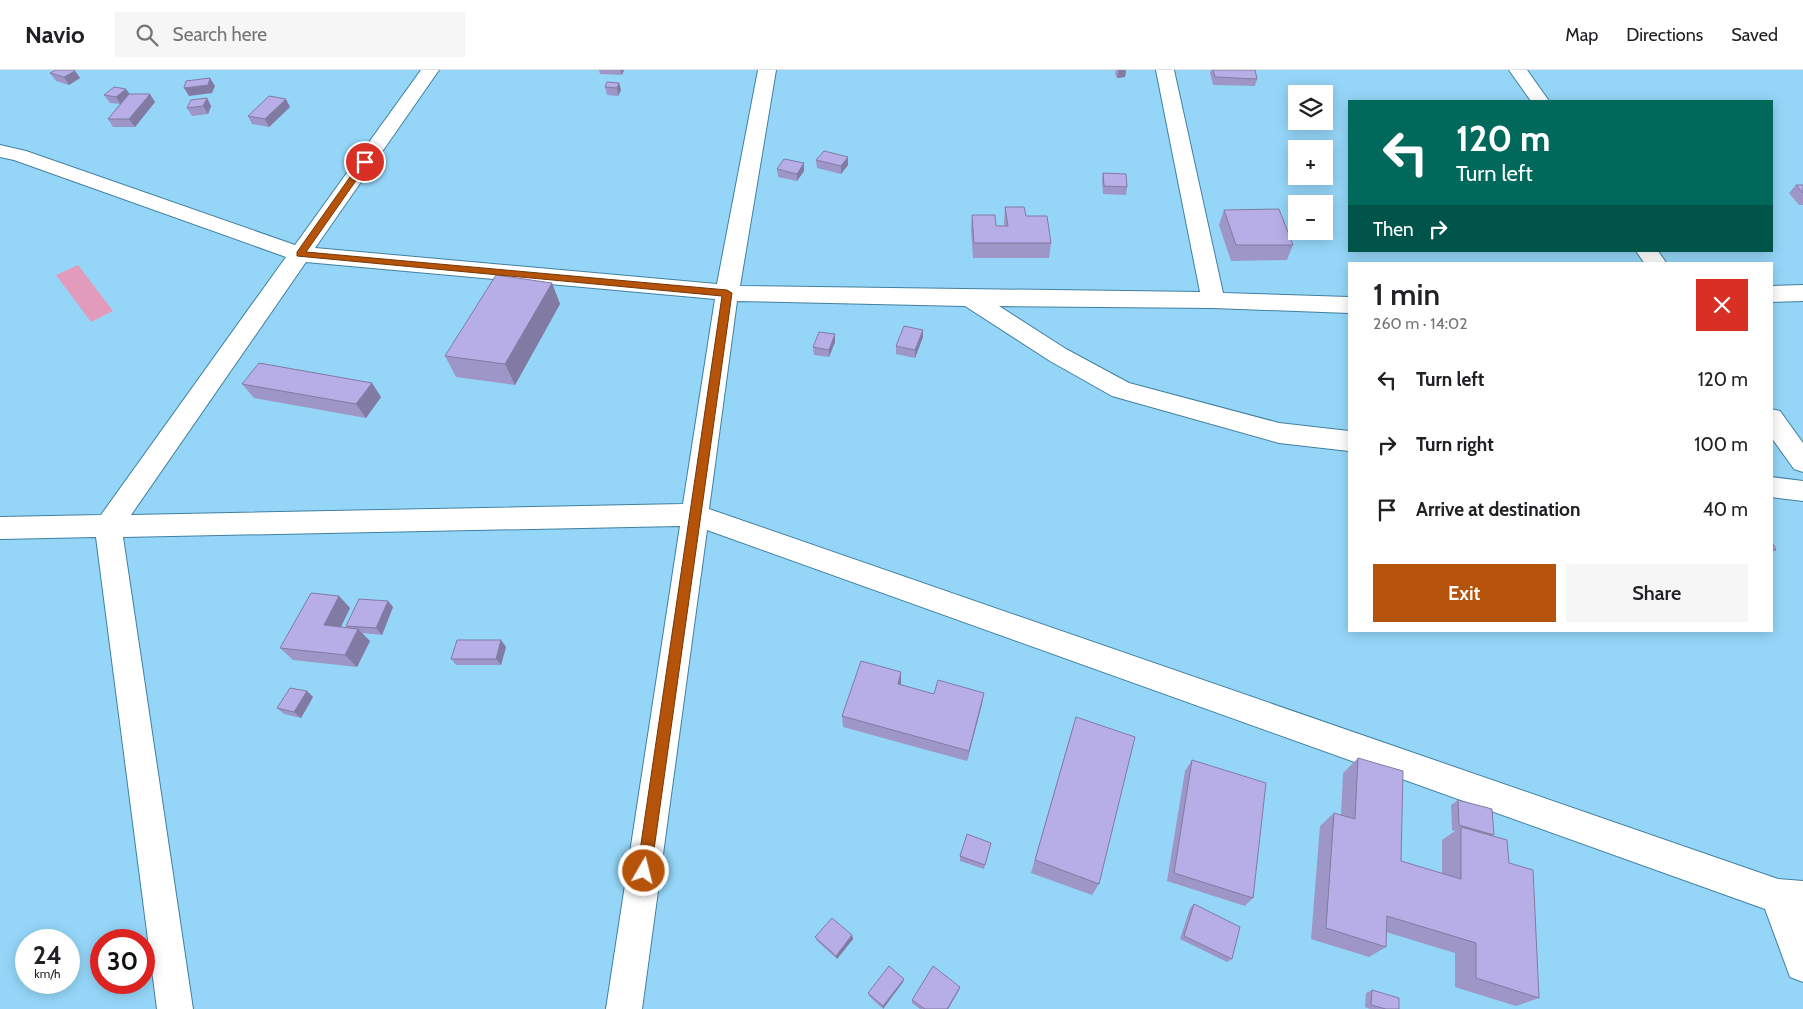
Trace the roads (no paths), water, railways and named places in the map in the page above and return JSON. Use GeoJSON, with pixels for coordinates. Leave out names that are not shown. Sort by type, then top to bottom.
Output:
{"type":"FeatureCollection","features":[{"type":"Feature","properties":{"kind":"street"},"geometry":{"type":"LineString","coordinates":[[175,1009],[108,526],[430,70]]}},
{"type":"Feature","properties":{"kind":"street"},"geometry":{"type":"LineString","coordinates":[[624,1009],[727,293],[767,70]]}},
{"type":"Feature","properties":{"kind":"street"},"geometry":{"type":"LineString","coordinates":[[1165,70],[1213,300]]}},
{"type":"Feature","properties":{"kind":"street"},"geometry":{"type":"LineString","coordinates":[[1518,70],[1539,100]]}},
{"type":"Feature","properties":{"kind":"street"},"geometry":{"type":"LineString","coordinates":[[0,151],[19,155],[300,254],[727,293],[1213,300],[1348,305]]}},
{"type":"Feature","properties":{"kind":"street"},"geometry":{"type":"LineString","coordinates":[[1773,294],[1803,293]]}},
{"type":"Feature","properties":{"kind":"street"},"geometry":{"type":"LineString","coordinates":[[970,298],[1058,355],[1121,390],[1278,433],[1348,441]]}},
{"type":"Feature","properties":{"kind":"street"},"geometry":{"type":"LineString","coordinates":[[1773,421],[1803,462]]}},
{"type":"Feature","properties":{"kind":"street"},"geometry":{"type":"LineString","coordinates":[[1773,487],[1803,491]]}},
{"type":"Feature","properties":{"kind":"street"},"geometry":{"type":"LineString","coordinates":[[0,528],[695,515],[1791,897],[1803,964]]}}]}
